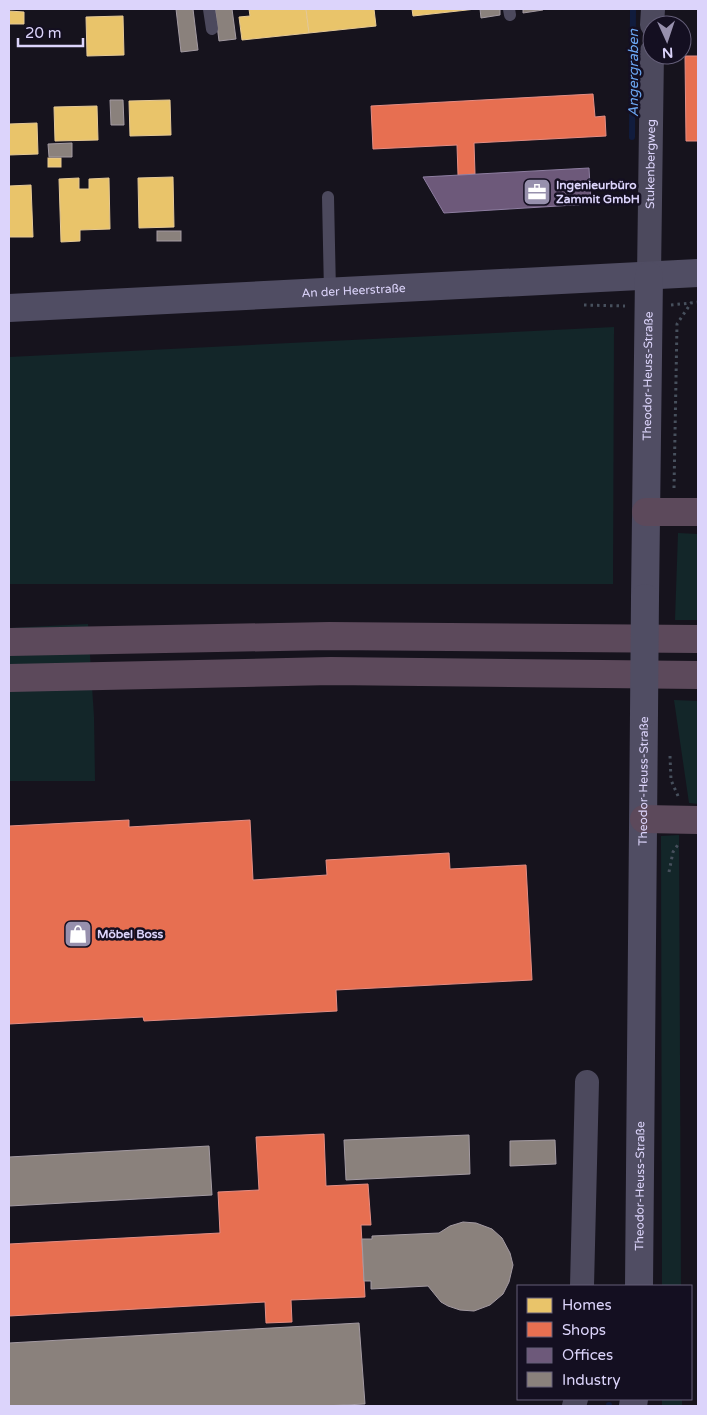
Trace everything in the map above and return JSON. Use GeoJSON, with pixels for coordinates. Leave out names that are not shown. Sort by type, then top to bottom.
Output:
{"type":"FeatureCollection","features":[{"type":"Feature","properties":{"kind":"highway"},"geometry":{"type":"LineString","coordinates":[[646,512],[686,512]]}},
{"type":"Feature","properties":{"kind":"highway"},"geometry":{"type":"LineString","coordinates":[[9,642],[329,636],[698,639]]}},
{"type":"Feature","properties":{"kind":"highway"},"geometry":{"type":"LineString","coordinates":[[9,678],[331,671],[698,675]]}},
{"type":"Feature","properties":{"kind":"highway"},"geometry":{"type":"LineString","coordinates":[[644,819],[690,820]]}},
{"type":"Feature","properties":{"kind":"street","name":"Stukenbergweg"},"geometry":{"type":"LineString","coordinates":[[649,276],[652,65]]}},
{"type":"Feature","properties":{"kind":"street","name":"An der Heerstraße"},"geometry":{"type":"LineString","coordinates":[[9,308],[698,273]]}},
{"type":"Feature","properties":{"kind":"street","name":"Theodor-Heuss-Straße"},"geometry":{"type":"LineString","coordinates":[[640,1285],[649,276]]}},
{"type":"Feature","properties":{"kind":"street"},"geometry":{"type":"LineString","coordinates":[[582,1285],[587,1082]]}},
{"type":"Feature","properties":{"kind":"lane"},"geometry":{"type":"LineString","coordinates":[[209,9],[212,29]]}},
{"type":"Feature","properties":{"kind":"lane"},"geometry":{"type":"LineString","coordinates":[[328,197],[330,292]]}},
{"type":"Feature","properties":{"kind":"path"},"geometry":{"type":"LineString","coordinates":[[686,512],[677,324],[691,303],[698,302]]}},
{"type":"Feature","properties":{"kind":"path"},"geometry":{"type":"LineString","coordinates":[[670,752],[671,780],[690,820],[673,852],[670,865]]}},
{"type":"Feature","properties":{"kind":"green space"},"geometry":{"type":"Polygon","coordinates":[[[614,327],[613,584],[9,584],[9,357],[614,327]]]}},
{"type":"Feature","properties":{"kind":"green space"},"geometry":{"type":"Polygon","coordinates":[[[678,533],[698,534],[698,620],[675,620],[678,533]]]}},
{"type":"Feature","properties":{"kind":"green space"},"geometry":{"type":"Polygon","coordinates":[[[88,624],[94,717],[95,781],[9,781],[9,628],[88,624]]]}},
{"type":"Feature","properties":{"kind":"green space"},"geometry":{"type":"Polygon","coordinates":[[[674,700],[698,701],[698,804],[689,803],[674,700]]]}},
{"type":"Feature","properties":{"kind":"green space"},"geometry":{"type":"Polygon","coordinates":[[[679,835],[681,1285],[662,1285],[661,836],[679,835]]]}},
{"type":"Feature","properties":{"kind":"green space"},"geometry":{"type":"Polygon","coordinates":[[[662,1400],[682,1400],[682,1406],[662,1406],[662,1400]]]}},
{"type":"Feature","properties":{"kind":"building: Homes"},"geometry":{"type":"Polygon","coordinates":[[[249,9],[306,9],[309,33],[242,40],[239,17],[250,16],[249,9]]]}},
{"type":"Feature","properties":{"kind":"building: Homes"},"geometry":{"type":"Polygon","coordinates":[[[306,9],[374,9],[376,26],[309,33],[306,9]]]}},
{"type":"Feature","properties":{"kind":"building: Homes"},"geometry":{"type":"Polygon","coordinates":[[[412,9],[476,9],[413,16],[412,9]]]}},
{"type":"Feature","properties":{"kind":"building: Homes"},"geometry":{"type":"Polygon","coordinates":[[[9,11],[24,12],[24,24],[9,24],[9,11]]]}},
{"type":"Feature","properties":{"kind":"building: Homes"},"geometry":{"type":"Polygon","coordinates":[[[123,16],[124,55],[87,56],[86,17],[123,16]]]}},
{"type":"Feature","properties":{"kind":"building: Homes"},"geometry":{"type":"Polygon","coordinates":[[[170,100],[171,135],[130,136],[129,101],[170,100]]]}},
{"type":"Feature","properties":{"kind":"building: Homes"},"geometry":{"type":"Polygon","coordinates":[[[97,106],[98,140],[55,141],[54,107],[97,106]]]}},
{"type":"Feature","properties":{"kind":"building: Homes"},"geometry":{"type":"Polygon","coordinates":[[[37,123],[38,154],[9,155],[9,124],[37,123]]]}},
{"type":"Feature","properties":{"kind":"building: Homes"},"geometry":{"type":"Polygon","coordinates":[[[48,158],[61,158],[61,167],[48,167],[48,158]]]}},
{"type":"Feature","properties":{"kind":"building: Homes"},"geometry":{"type":"Polygon","coordinates":[[[173,177],[174,227],[139,228],[138,178],[173,177]]]}},
{"type":"Feature","properties":{"kind":"building: Homes"},"geometry":{"type":"Polygon","coordinates":[[[79,178],[79,189],[89,189],[89,179],[109,178],[110,229],[80,230],[80,241],[61,242],[59,179],[79,178]]]}},
{"type":"Feature","properties":{"kind":"building: Homes"},"geometry":{"type":"Polygon","coordinates":[[[31,185],[33,237],[9,237],[9,186],[31,185]]]}},
{"type":"Feature","properties":{"kind":"building: Shops"},"geometry":{"type":"Polygon","coordinates":[[[692,56],[698,56],[698,141],[686,141],[685,65],[692,65],[692,56]]]}},
{"type":"Feature","properties":{"kind":"building: Shops"},"geometry":{"type":"Polygon","coordinates":[[[593,94],[595,117],[605,116],[606,136],[474,143],[475,174],[458,175],[457,145],[373,149],[371,106],[593,94]]]}},
{"type":"Feature","properties":{"kind":"building: Shops"},"geometry":{"type":"Polygon","coordinates":[[[129,820],[129,827],[250,820],[253,880],[327,875],[326,860],[449,853],[450,869],[526,865],[532,980],[336,990],[337,1011],[144,1021],[143,1017],[9,1024],[9,826],[129,820]]]}},
{"type":"Feature","properties":{"kind":"building: Shops"},"geometry":{"type":"Polygon","coordinates":[[[324,1134],[326,1186],[368,1184],[371,1225],[361,1225],[365,1297],[291,1300],[292,1322],[266,1323],[265,1302],[9,1316],[9,1244],[220,1233],[218,1192],[259,1190],[256,1137],[324,1134]]]}},
{"type":"Feature","properties":{"kind":"building: Offices"},"geometry":{"type":"Polygon","coordinates":[[[589,168],[591,204],[444,213],[423,177],[589,168]]]}},
{"type":"Feature","properties":{"kind":"building: Industry"},"geometry":{"type":"Polygon","coordinates":[[[176,9],[193,9],[198,50],[181,52],[176,9]]]}},
{"type":"Feature","properties":{"kind":"building: Industry"},"geometry":{"type":"Polygon","coordinates":[[[215,9],[232,9],[236,39],[219,41],[215,9]]]}},
{"type":"Feature","properties":{"kind":"building: Industry"},"geometry":{"type":"Polygon","coordinates":[[[480,9],[500,9],[500,15],[481,18],[480,9]]]}},
{"type":"Feature","properties":{"kind":"building: Industry"},"geometry":{"type":"Polygon","coordinates":[[[523,9],[542,9],[543,10],[523,13],[523,9]]]}},
{"type":"Feature","properties":{"kind":"building: Industry"},"geometry":{"type":"Polygon","coordinates":[[[110,100],[123,100],[124,125],[111,125],[110,100]]]}},
{"type":"Feature","properties":{"kind":"building: Industry"},"geometry":{"type":"Polygon","coordinates":[[[72,143],[72,157],[49,157],[48,144],[72,143]]]}},
{"type":"Feature","properties":{"kind":"building: Industry"},"geometry":{"type":"Polygon","coordinates":[[[157,231],[181,231],[181,241],[157,241],[157,231]]]}},
{"type":"Feature","properties":{"kind":"building: Industry"},"geometry":{"type":"Polygon","coordinates":[[[469,1135],[470,1174],[346,1180],[344,1140],[469,1135]]]}},
{"type":"Feature","properties":{"kind":"building: Industry"},"geometry":{"type":"Polygon","coordinates":[[[555,1140],[556,1164],[510,1166],[510,1141],[555,1140]]]}},
{"type":"Feature","properties":{"kind":"building: Industry"},"geometry":{"type":"Polygon","coordinates":[[[209,1146],[212,1195],[9,1206],[9,1157],[209,1146]]]}},
{"type":"Feature","properties":{"kind":"building: Industry"},"geometry":{"type":"Polygon","coordinates":[[[463,1222],[476,1223],[492,1229],[502,1238],[510,1253],[513,1265],[509,1282],[503,1294],[490,1305],[474,1311],[460,1310],[441,1302],[428,1286],[371,1289],[371,1281],[364,1281],[362,1239],[372,1239],[372,1236],[439,1233],[450,1226],[463,1222]]]}},
{"type":"Feature","properties":{"kind":"building: Industry"},"geometry":{"type":"Polygon","coordinates":[[[359,1323],[365,1404],[323,1406],[9,1406],[9,1343],[359,1323]]]}},
{"type":"Feature","properties":{"kind":"waterway","name":"Angergraben"},"geometry":{"type":"LineString","coordinates":[[632,137],[633,9]]}},
{"type":"Feature","properties":{"kind":"place","name":"Ingenieurbüro Zammit GmbH"},"geometry":{"type":"Point","coordinates":[537,192]}},
{"type":"Feature","properties":{"kind":"place","name":"Möbel Boss"},"geometry":{"type":"Point","coordinates":[78,934]}}]}
